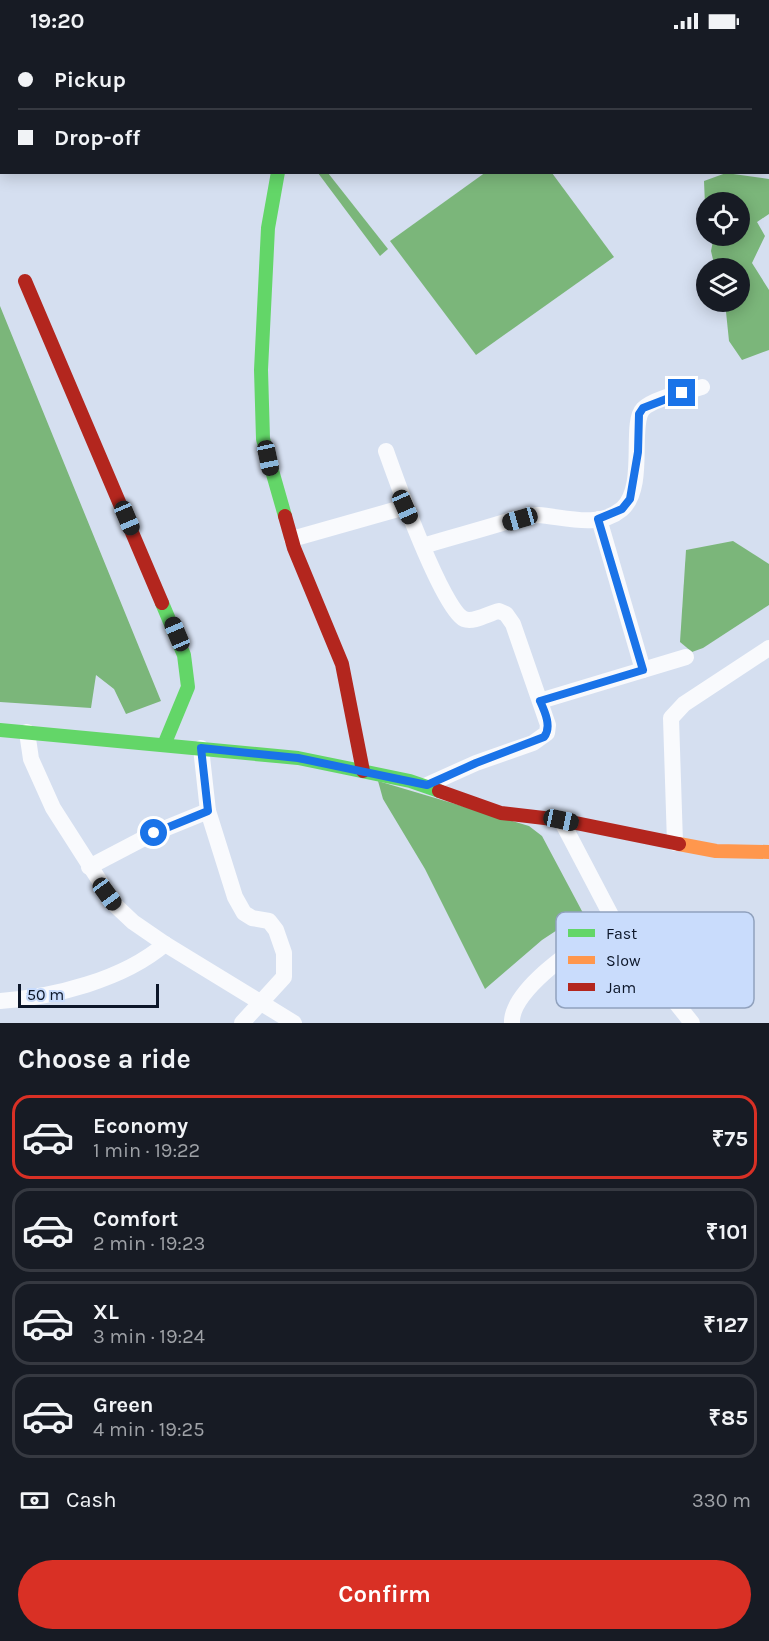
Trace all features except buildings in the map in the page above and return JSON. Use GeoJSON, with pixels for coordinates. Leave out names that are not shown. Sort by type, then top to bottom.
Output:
{"type":"FeatureCollection","features":[{"type":"Feature","properties":{"kind":"street"},"geometry":{"type":"LineString","coordinates":[[278,174],[268,228],[261,370],[261,423],[271,472],[292,539],[312,594],[342,664],[363,771]]}},
{"type":"Feature","properties":{"kind":"street"},"geometry":{"type":"LineString","coordinates":[[25,281],[184,655],[188,687],[164,745]]}},
{"type":"Feature","properties":{"kind":"street"},"geometry":{"type":"LineString","coordinates":[[423,546],[536,515],[576,521],[598,519],[622,509],[630,499],[638,452],[638,420],[643,408],[662,399],[702,387]]}},
{"type":"Feature","properties":{"kind":"street"},"geometry":{"type":"LineString","coordinates":[[386,451],[405,507],[449,602],[461,618],[476,620],[499,611],[506,614],[513,624],[548,725],[544,737],[427,785]]}},
{"type":"Feature","properties":{"kind":"street"},"geometry":{"type":"LineString","coordinates":[[292,539],[405,507]]}},
{"type":"Feature","properties":{"kind":"street"},"geometry":{"type":"LineString","coordinates":[[598,519],[643,670]]}},
{"type":"Feature","properties":{"kind":"street"},"geometry":{"type":"LineString","coordinates":[[675,843],[671,718],[684,704],[769,648]]}},
{"type":"Feature","properties":{"kind":"street"},"geometry":{"type":"LineString","coordinates":[[540,701],[686,657]]}},
{"type":"Feature","properties":{"kind":"street"},"geometry":{"type":"LineString","coordinates":[[0,730],[298,758],[427,785],[501,813],[561,820],[733,852],[769,852]]}},
{"type":"Feature","properties":{"kind":"street"},"geometry":{"type":"LineString","coordinates":[[27,732],[32,759],[53,808],[115,905],[133,922],[165,944],[294,1023]]}},
{"type":"Feature","properties":{"kind":"street"},"geometry":{"type":"LineString","coordinates":[[201,748],[208,811],[240,908],[252,918],[269,921],[276,930],[284,953],[284,977],[280,984],[242,1023]]}},
{"type":"Feature","properties":{"kind":"street"},"geometry":{"type":"LineString","coordinates":[[89,867],[154,833],[208,811]]}},
{"type":"Feature","properties":{"kind":"street"},"geometry":{"type":"LineString","coordinates":[[561,820],[609,912]]}},
{"type":"Feature","properties":{"kind":"street"},"geometry":{"type":"LineString","coordinates":[[0,1001],[57,992],[108,977],[134,966],[165,944]]}},
{"type":"Feature","properties":{"kind":"street"},"geometry":{"type":"LineString","coordinates":[[512,1023],[512,1014],[517,1002],[529,987],[556,964]]}},
{"type":"Feature","properties":{"kind":"street"},"geometry":{"type":"LineString","coordinates":[[676,1008],[685,1021]]}},
{"type":"Feature","properties":{"kind":"shaded area"},"geometry":{"type":"Polygon","coordinates":[[[319,174],[329,174],[388,249],[380,256],[319,174]]]}},
{"type":"Feature","properties":{"kind":"shaded area"},"geometry":{"type":"Polygon","coordinates":[[[483,174],[553,174],[614,257],[476,355],[390,241],[483,174]]]}},
{"type":"Feature","properties":{"kind":"shaded area"},"geometry":{"type":"Polygon","coordinates":[[[723,174],[769,179],[769,214],[757,222],[765,236],[752,263],[769,290],[769,350],[742,360],[729,341],[726,312],[750,312],[750,258],[713,258],[711,251],[712,246],[750,246],[750,192],[704,192],[704,181],[723,174]]]}},
{"type":"Feature","properties":{"kind":"shaded area"},"geometry":{"type":"Polygon","coordinates":[[[0,306],[161,701],[126,714],[114,689],[96,675],[91,708],[0,702],[0,306]]]}},
{"type":"Feature","properties":{"kind":"shaded area"},"geometry":{"type":"Polygon","coordinates":[[[733,541],[769,564],[769,605],[703,648],[692,652],[680,642],[686,550],[733,541]]]}},
{"type":"Feature","properties":{"kind":"shaded area"},"geometry":{"type":"Polygon","coordinates":[[[378,781],[529,826],[542,836],[582,912],[556,912],[556,931],[485,989],[425,869],[383,799],[378,781]]]}},
{"type":"Feature","properties":{"kind":"traffic: fast"},"geometry":{"type":"LineString","coordinates":[[278,174],[268,228],[261,370],[263,439],[285,516]]}},
{"type":"Feature","properties":{"kind":"traffic: fast"},"geometry":{"type":"LineString","coordinates":[[162,603],[184,655],[188,687],[164,745]]}},
{"type":"Feature","properties":{"kind":"traffic: fast"},"geometry":{"type":"LineString","coordinates":[[0,730],[298,758],[410,781],[439,791]]}},
{"type":"Feature","properties":{"kind":"traffic: slow"},"geometry":{"type":"LineString","coordinates":[[679,844],[716,851],[769,852]]}},
{"type":"Feature","properties":{"kind":"traffic: jam"},"geometry":{"type":"LineString","coordinates":[[25,281],[162,603]]}},
{"type":"Feature","properties":{"kind":"traffic: jam"},"geometry":{"type":"LineString","coordinates":[[285,516],[294,548],[342,664],[363,771]]}},
{"type":"Feature","properties":{"kind":"traffic: jam"},"geometry":{"type":"LineString","coordinates":[[439,791],[501,813],[561,820],[679,844]]}},
{"type":"Feature","properties":{"kind":"route"},"geometry":{"type":"LineString","coordinates":[[154,833],[208,811],[201,748],[298,758],[427,785],[544,737],[548,725],[540,701],[643,670],[598,519],[622,509],[630,499],[638,452],[639,414],[650,404],[682,393]]}}]}
